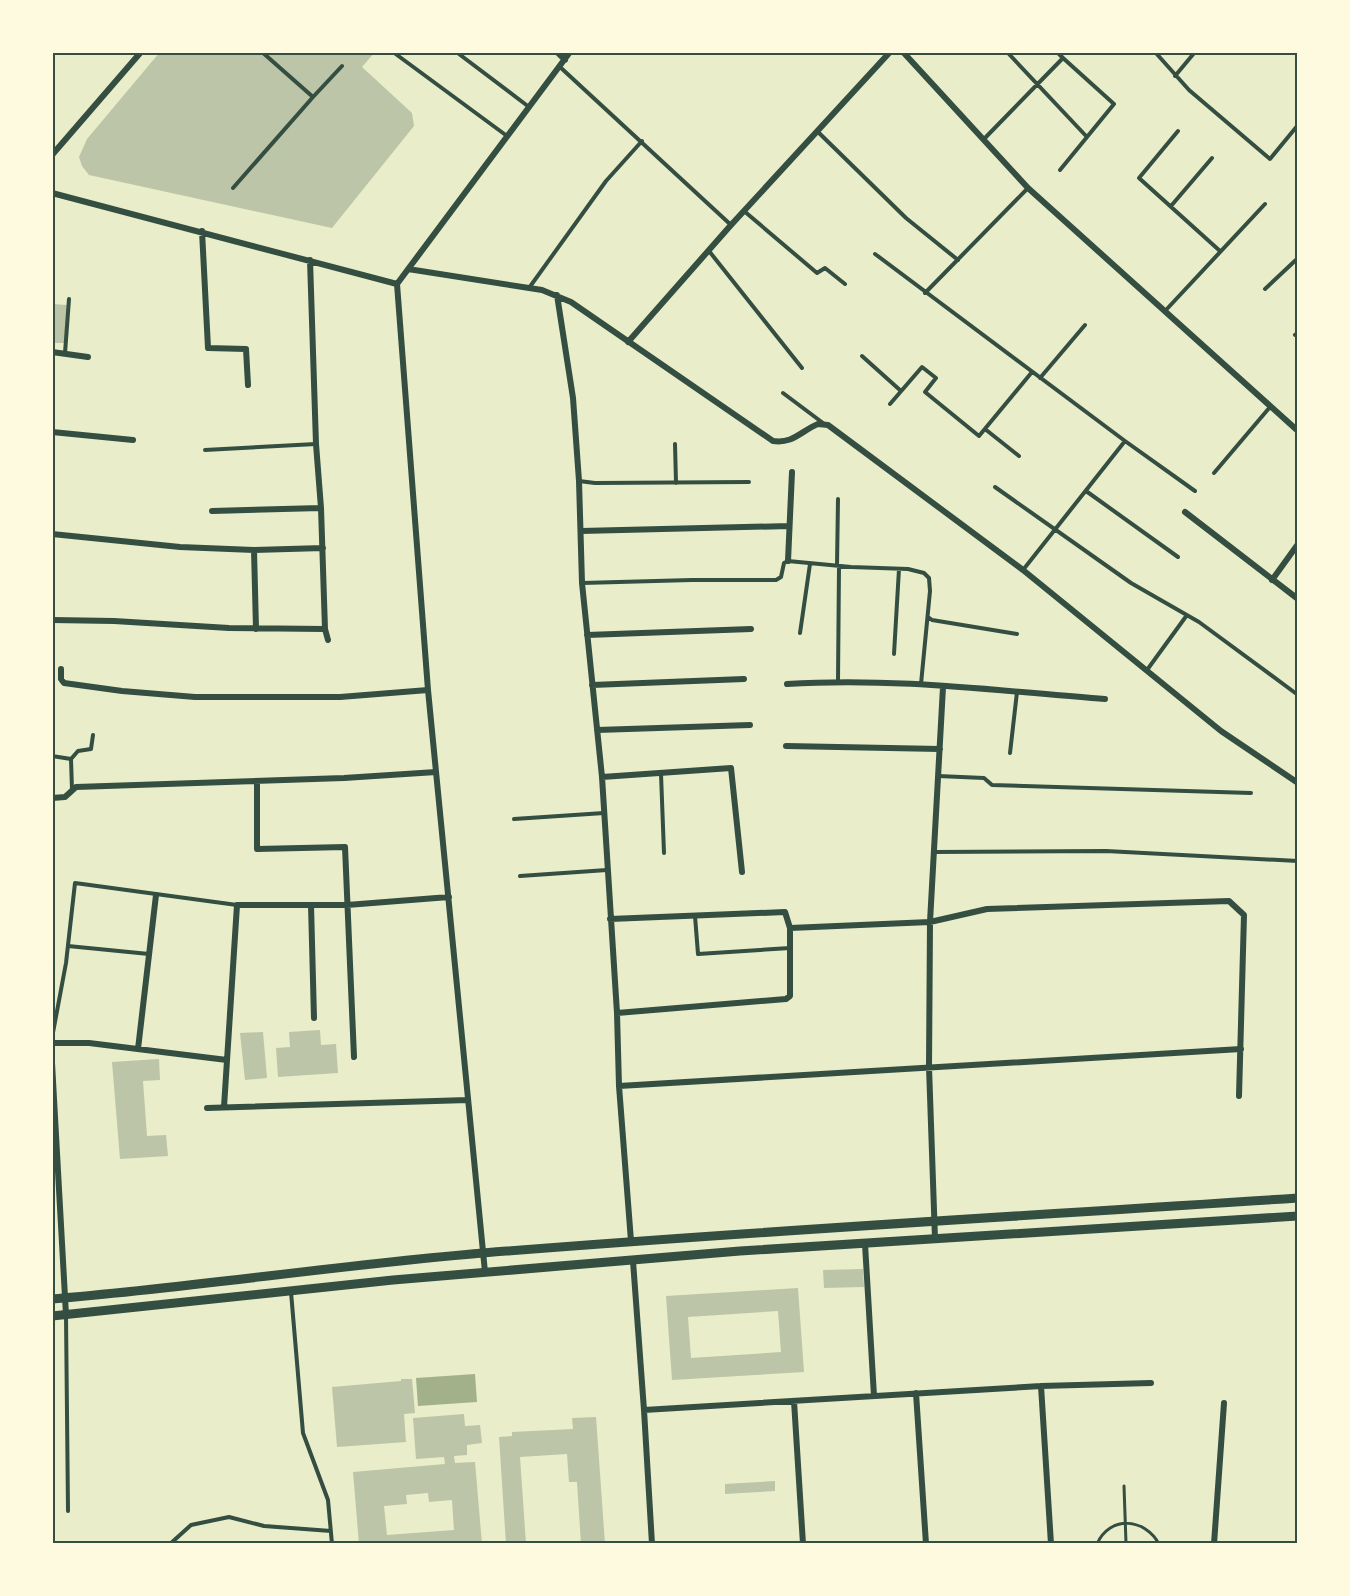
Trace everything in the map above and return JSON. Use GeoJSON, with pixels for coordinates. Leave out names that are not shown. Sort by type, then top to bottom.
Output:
{"type":"FeatureCollection","features":[{"type":"Feature","properties":{"kind":"street"},"geometry":{"type":"LineString","coordinates":[[52,155],[141,52]]}},
{"type":"Feature","properties":{"kind":"street"},"geometry":{"type":"LineString","coordinates":[[557,52],[565,60]]}},
{"type":"Feature","properties":{"kind":"street"},"geometry":{"type":"LineString","coordinates":[[485,1272],[428,690],[397,284],[570,52]]}},
{"type":"Feature","properties":{"kind":"street"},"geometry":{"type":"LineString","coordinates":[[628,342],[731,225],[890,52]]}},
{"type":"Feature","properties":{"kind":"street"},"geometry":{"type":"LineString","coordinates":[[903,52],[1028,188],[1298,431]]}},
{"type":"Feature","properties":{"kind":"street"},"geometry":{"type":"LineString","coordinates":[[52,193],[397,284]]}},
{"type":"Feature","properties":{"kind":"street"},"geometry":{"type":"LineString","coordinates":[[202,231],[208,348],[246,349],[248,385]]}},
{"type":"Feature","properties":{"kind":"street"},"geometry":{"type":"LineString","coordinates":[[310,260],[316,444],[323,549],[325,629],[328,640]]}},
{"type":"Feature","properties":{"kind":"street"},"geometry":{"type":"LineString","coordinates":[[408,269],[529,288],[557,295],[584,309],[628,342],[773,441],[793,440],[814,425],[823,424],[1023,570],[1221,731],[1298,783]]}},
{"type":"Feature","properties":{"kind":"street"},"geometry":{"type":"LineString","coordinates":[[557,295],[573,398],[579,481],[582,583],[602,777],[619,1086],[652,1544]]}},
{"type":"Feature","properties":{"kind":"street"},"geometry":{"type":"LineString","coordinates":[[52,352],[88,357]]}},
{"type":"Feature","properties":{"kind":"street"},"geometry":{"type":"LineString","coordinates":[[52,432],[134,440]]}},
{"type":"Feature","properties":{"kind":"street"},"geometry":{"type":"LineString","coordinates":[[788,561],[792,472]]}},
{"type":"Feature","properties":{"kind":"street"},"geometry":{"type":"LineString","coordinates":[[212,511],[321,508]]}},
{"type":"Feature","properties":{"kind":"street"},"geometry":{"type":"LineString","coordinates":[[1185,512],[1298,599]]}},
{"type":"Feature","properties":{"kind":"street"},"geometry":{"type":"LineString","coordinates":[[580,531],[789,526]]}},
{"type":"Feature","properties":{"kind":"street"},"geometry":{"type":"LineString","coordinates":[[52,534],[180,547],[254,550],[323,549]]}},
{"type":"Feature","properties":{"kind":"street"},"geometry":{"type":"LineString","coordinates":[[1272,580],[1298,544]]}},
{"type":"Feature","properties":{"kind":"street"},"geometry":{"type":"LineString","coordinates":[[254,550],[256,629]]}},
{"type":"Feature","properties":{"kind":"street"},"geometry":{"type":"LineString","coordinates":[[52,620],[256,629],[325,629]]}},
{"type":"Feature","properties":{"kind":"street"},"geometry":{"type":"LineString","coordinates":[[587,635],[751,629]]}},
{"type":"Feature","properties":{"kind":"street"},"geometry":{"type":"LineString","coordinates":[[61,669],[60,680],[64,683],[195,697],[340,697],[428,690]]}},
{"type":"Feature","properties":{"kind":"street"},"geometry":{"type":"LineString","coordinates":[[592,685],[744,679]]}},
{"type":"Feature","properties":{"kind":"street"},"geometry":{"type":"LineString","coordinates":[[787,684],[838,681],[1105,699]]}},
{"type":"Feature","properties":{"kind":"street"},"geometry":{"type":"LineString","coordinates":[[935,1239],[929,1067],[930,922],[944,687]]}},
{"type":"Feature","properties":{"kind":"street"},"geometry":{"type":"LineString","coordinates":[[597,730],[750,725]]}},
{"type":"Feature","properties":{"kind":"street"},"geometry":{"type":"LineString","coordinates":[[786,746],[940,750]]}},
{"type":"Feature","properties":{"kind":"street"},"geometry":{"type":"LineString","coordinates":[[602,777],[731,768],[742,872]]}},
{"type":"Feature","properties":{"kind":"street"},"geometry":{"type":"LineString","coordinates":[[52,798],[65,797],[75,787],[344,778],[436,772]]}},
{"type":"Feature","properties":{"kind":"street"},"geometry":{"type":"LineString","coordinates":[[257,781],[257,849],[345,848],[354,1057]]}},
{"type":"Feature","properties":{"kind":"street"},"geometry":{"type":"LineString","coordinates":[[138,1049],[156,895]]}},
{"type":"Feature","properties":{"kind":"street"},"geometry":{"type":"LineString","coordinates":[[224,1107],[237,905],[347,905],[449,897]]}},
{"type":"Feature","properties":{"kind":"street"},"geometry":{"type":"LineString","coordinates":[[790,928],[930,922],[987,909],[1229,901],[1244,915],[1239,1096]]}},
{"type":"Feature","properties":{"kind":"street"},"geometry":{"type":"LineString","coordinates":[[311,905],[315,1018]]}},
{"type":"Feature","properties":{"kind":"street"},"geometry":{"type":"LineString","coordinates":[[610,919],[784,912],[790,928],[790,996],[785,1000],[616,1013]]}},
{"type":"Feature","properties":{"kind":"street"},"geometry":{"type":"LineString","coordinates":[[52,1043],[89,1043],[226,1060]]}},
{"type":"Feature","properties":{"kind":"street"},"geometry":{"type":"LineString","coordinates":[[619,1086],[1241,1049]]}},
{"type":"Feature","properties":{"kind":"street"},"geometry":{"type":"LineString","coordinates":[[52,1063],[56,1185],[66,1315]]}},
{"type":"Feature","properties":{"kind":"street"},"geometry":{"type":"LineString","coordinates":[[207,1108],[468,1100]]}},
{"type":"Feature","properties":{"kind":"street"},"geometry":{"type":"LineString","coordinates":[[52,1299],[483,1253],[631,1241],[1298,1198]]}},
{"type":"Feature","properties":{"kind":"street"},"geometry":{"type":"LineString","coordinates":[[52,1316],[485,1272],[740,1251],[1298,1216]]}},
{"type":"Feature","properties":{"kind":"street"},"geometry":{"type":"LineString","coordinates":[[865,1244],[873,1396]]}},
{"type":"Feature","properties":{"kind":"street"},"geometry":{"type":"LineString","coordinates":[[644,1410],[1041,1386],[1151,1383]]}},
{"type":"Feature","properties":{"kind":"street"},"geometry":{"type":"LineString","coordinates":[[1041,1386],[1051,1544]]}},
{"type":"Feature","properties":{"kind":"street"},"geometry":{"type":"LineString","coordinates":[[916,1393],[926,1544]]}},
{"type":"Feature","properties":{"kind":"street"},"geometry":{"type":"LineString","coordinates":[[794,1401],[803,1544]]}},
{"type":"Feature","properties":{"kind":"street"},"geometry":{"type":"LineString","coordinates":[[1214,1544],[1224,1403]]}},
{"type":"Feature","properties":{"kind":"lane"},"geometry":{"type":"LineString","coordinates":[[262,52],[313,97]]}},
{"type":"Feature","properties":{"kind":"lane"},"geometry":{"type":"LineString","coordinates":[[393,52],[507,137]]}},
{"type":"Feature","properties":{"kind":"lane"},"geometry":{"type":"LineString","coordinates":[[1007,52],[1087,137]]}},
{"type":"Feature","properties":{"kind":"lane"},"geometry":{"type":"LineString","coordinates":[[1057,52],[1114,104],[1060,170]]}},
{"type":"Feature","properties":{"kind":"lane"},"geometry":{"type":"LineString","coordinates":[[1155,52],[1175,76],[1270,159],[1298,125]]}},
{"type":"Feature","properties":{"kind":"lane"},"geometry":{"type":"LineString","coordinates":[[1175,76],[1195,52]]}},
{"type":"Feature","properties":{"kind":"lane"},"geometry":{"type":"LineString","coordinates":[[459,54],[530,107]]}},
{"type":"Feature","properties":{"kind":"lane"},"geometry":{"type":"LineString","coordinates":[[983,140],[1063,58]]}},
{"type":"Feature","properties":{"kind":"lane"},"geometry":{"type":"LineString","coordinates":[[233,188],[342,66]]}},
{"type":"Feature","properties":{"kind":"lane"},"geometry":{"type":"LineString","coordinates":[[560,67],[731,225]]}},
{"type":"Feature","properties":{"kind":"lane"},"geometry":{"type":"LineString","coordinates":[[817,131],[906,218],[958,260]]}},
{"type":"Feature","properties":{"kind":"lane"},"geometry":{"type":"LineString","coordinates":[[1178,131],[1139,177],[1220,251]]}},
{"type":"Feature","properties":{"kind":"lane"},"geometry":{"type":"LineString","coordinates":[[529,288],[606,181],[642,141]]}},
{"type":"Feature","properties":{"kind":"lane"},"geometry":{"type":"LineString","coordinates":[[1171,206],[1212,158]]}},
{"type":"Feature","properties":{"kind":"lane"},"geometry":{"type":"LineString","coordinates":[[926,293],[1028,188]]}},
{"type":"Feature","properties":{"kind":"lane"},"geometry":{"type":"LineString","coordinates":[[1164,311],[1264,204]]}},
{"type":"Feature","properties":{"kind":"lane"},"geometry":{"type":"LineString","coordinates":[[744,212],[817,273],[825,268],[845,284]]}},
{"type":"Feature","properties":{"kind":"lane"},"geometry":{"type":"LineString","coordinates":[[708,251],[802,368]]}},
{"type":"Feature","properties":{"kind":"lane"},"geometry":{"type":"LineString","coordinates":[[875,254],[1195,491]]}},
{"type":"Feature","properties":{"kind":"lane"},"geometry":{"type":"LineString","coordinates":[[1265,289],[1298,258]]}},
{"type":"Feature","properties":{"kind":"lane"},"geometry":{"type":"LineString","coordinates":[[65,354],[69,299]]}},
{"type":"Feature","properties":{"kind":"lane"},"geometry":{"type":"LineString","coordinates":[[1040,378],[1085,325]]}},
{"type":"Feature","properties":{"kind":"lane"},"geometry":{"type":"LineString","coordinates":[[862,356],[901,391]]}},
{"type":"Feature","properties":{"kind":"lane"},"geometry":{"type":"LineString","coordinates":[[890,404],[922,367],[936,378],[924,392],[979,436],[1032,372]]}},
{"type":"Feature","properties":{"kind":"lane"},"geometry":{"type":"LineString","coordinates":[[783,393],[823,424]]}},
{"type":"Feature","properties":{"kind":"lane"},"geometry":{"type":"LineString","coordinates":[[1214,473],[1270,407]]}},
{"type":"Feature","properties":{"kind":"lane"},"geometry":{"type":"LineString","coordinates":[[985,429],[1019,456]]}},
{"type":"Feature","properties":{"kind":"lane"},"geometry":{"type":"LineString","coordinates":[[1023,570],[1125,441]]}},
{"type":"Feature","properties":{"kind":"lane"},"geometry":{"type":"LineString","coordinates":[[205,450],[316,444]]}},
{"type":"Feature","properties":{"kind":"lane"},"geometry":{"type":"LineString","coordinates":[[675,444],[676,483]]}},
{"type":"Feature","properties":{"kind":"lane"},"geometry":{"type":"LineString","coordinates":[[579,481],[595,483],[749,482]]}},
{"type":"Feature","properties":{"kind":"lane"},"geometry":{"type":"LineString","coordinates":[[995,487],[1131,584],[1187,615],[1227,642],[1298,695]]}},
{"type":"Feature","properties":{"kind":"lane"},"geometry":{"type":"LineString","coordinates":[[1086,491],[1178,556]]}},
{"type":"Feature","properties":{"kind":"lane"},"geometry":{"type":"LineString","coordinates":[[838,499],[838,681]]}},
{"type":"Feature","properties":{"kind":"lane"},"geometry":{"type":"LineString","coordinates":[[582,583],[776,580],[781,577],[784,563],[788,561],[900,569],[924,573],[928,576],[928,616],[921,685]]}},
{"type":"Feature","properties":{"kind":"lane"},"geometry":{"type":"LineString","coordinates":[[800,633],[810,564]]}},
{"type":"Feature","properties":{"kind":"lane"},"geometry":{"type":"LineString","coordinates":[[894,654],[900,569]]}},
{"type":"Feature","properties":{"kind":"lane"},"geometry":{"type":"LineString","coordinates":[[1146,671],[1187,615]]}},
{"type":"Feature","properties":{"kind":"lane"},"geometry":{"type":"LineString","coordinates":[[928,616],[932,620],[1017,634]]}},
{"type":"Feature","properties":{"kind":"lane"},"geometry":{"type":"LineString","coordinates":[[1010,753],[1017,692]]}},
{"type":"Feature","properties":{"kind":"lane"},"geometry":{"type":"LineString","coordinates":[[70,759],[78,752],[91,749],[93,735]]}},
{"type":"Feature","properties":{"kind":"lane"},"geometry":{"type":"LineString","coordinates":[[52,756],[70,759]]}},
{"type":"Feature","properties":{"kind":"lane"},"geometry":{"type":"LineString","coordinates":[[70,759],[72,791]]}},
{"type":"Feature","properties":{"kind":"lane"},"geometry":{"type":"LineString","coordinates":[[661,774],[664,853]]}},
{"type":"Feature","properties":{"kind":"lane"},"geometry":{"type":"LineString","coordinates":[[938,776],[984,778],[992,785],[1251,793]]}},
{"type":"Feature","properties":{"kind":"lane"},"geometry":{"type":"LineString","coordinates":[[514,819],[604,813]]}},
{"type":"Feature","properties":{"kind":"lane"},"geometry":{"type":"LineString","coordinates":[[934,852],[1106,851],[1298,861]]}},
{"type":"Feature","properties":{"kind":"lane"},"geometry":{"type":"LineString","coordinates":[[519,876],[607,870]]}},
{"type":"Feature","properties":{"kind":"lane"},"geometry":{"type":"LineString","coordinates":[[52,1038],[68,946],[75,883],[237,905]]}},
{"type":"Feature","properties":{"kind":"lane"},"geometry":{"type":"LineString","coordinates":[[694,916],[698,954],[790,948]]}},
{"type":"Feature","properties":{"kind":"lane"},"geometry":{"type":"LineString","coordinates":[[68,946],[149,954]]}},
{"type":"Feature","properties":{"kind":"lane"},"geometry":{"type":"LineString","coordinates":[[291,1292],[303,1433],[328,1500],[332,1544]]}},
{"type":"Feature","properties":{"kind":"lane"},"geometry":{"type":"LineString","coordinates":[[66,1315],[69,1511]]}},
{"type":"Feature","properties":{"kind":"lane"},"geometry":{"type":"LineString","coordinates":[[170,1544],[191,1525],[229,1517],[264,1526],[331,1531]]}},
{"type":"Feature","properties":{"kind":"path"},"geometry":{"type":"LineString","coordinates":[[1124,1486],[1124,1543],[1133,1544]]}},
{"type":"Feature","properties":{"kind":"path"},"geometry":{"type":"LineString","coordinates":[[1097,1544],[1105,1531],[1115,1525],[1125,1523],[1147,1528],[1159,1544]]}},
{"type":"Feature","properties":{"kind":"shaded area"},"geometry":{"type":"Polygon","coordinates":[[[475,1374],[477,1402],[418,1406],[416,1378],[475,1374]]]}},
{"type":"Feature","properties":{"kind":"building"},"geometry":{"type":"Polygon","coordinates":[[[160,52],[375,52],[362,67],[412,113],[414,126],[332,228],[89,175],[79,157],[87,139],[160,52]]]}},
{"type":"Feature","properties":{"kind":"building"},"geometry":{"type":"Polygon","coordinates":[[[52,304],[67,305],[67,343],[52,343],[52,304]]]}},
{"type":"Feature","properties":{"kind":"building"},"geometry":{"type":"Polygon","coordinates":[[[320,1030],[321,1045],[336,1044],[338,1073],[278,1077],[276,1048],[290,1047],[289,1032],[320,1030]]]}},
{"type":"Feature","properties":{"kind":"building"},"geometry":{"type":"Polygon","coordinates":[[[263,1032],[267,1078],[245,1080],[240,1033],[263,1032]]]}},
{"type":"Feature","properties":{"kind":"building"},"geometry":{"type":"Polygon","coordinates":[[[159,1059],[160,1080],[143,1081],[147,1136],[166,1135],[168,1156],[120,1159],[112,1062],[159,1059]]]}},
{"type":"Feature","properties":{"kind":"building"},"geometry":{"type":"Polygon","coordinates":[[[863,1269],[864,1287],[824,1288],[823,1270],[863,1269]]]}},
{"type":"Feature","properties":{"kind":"building"},"geometry":{"type":"Polygon","coordinates":[[[798,1288],[804,1372],[672,1380],[666,1296],[798,1288]],[[778,1311],[688,1317],[691,1358],[781,1352],[778,1311]]]}},
{"type":"Feature","properties":{"kind":"building"},"geometry":{"type":"Polygon","coordinates":[[[401,1379],[412,1379],[415,1413],[404,1414],[406,1442],[337,1447],[332,1387],[401,1381],[401,1379]]]}},
{"type":"Feature","properties":{"kind":"building"},"geometry":{"type":"Polygon","coordinates":[[[464,1414],[465,1426],[480,1425],[482,1443],[467,1445],[467,1455],[454,1456],[455,1463],[475,1462],[482,1544],[359,1544],[353,1472],[445,1464],[444,1457],[416,1459],[413,1418],[464,1414]],[[428,1493],[406,1495],[407,1504],[384,1506],[387,1535],[454,1530],[452,1500],[429,1502],[428,1493]]]}},
{"type":"Feature","properties":{"kind":"building"},"geometry":{"type":"Polygon","coordinates":[[[596,1417],[605,1544],[581,1544],[577,1482],[569,1482],[567,1454],[520,1457],[526,1544],[506,1544],[499,1437],[512,1436],[512,1432],[573,1429],[572,1418],[596,1417]]]}},
{"type":"Feature","properties":{"kind":"building"},"geometry":{"type":"Polygon","coordinates":[[[775,1481],[775,1491],[725,1494],[725,1484],[775,1481]]]}}]}
